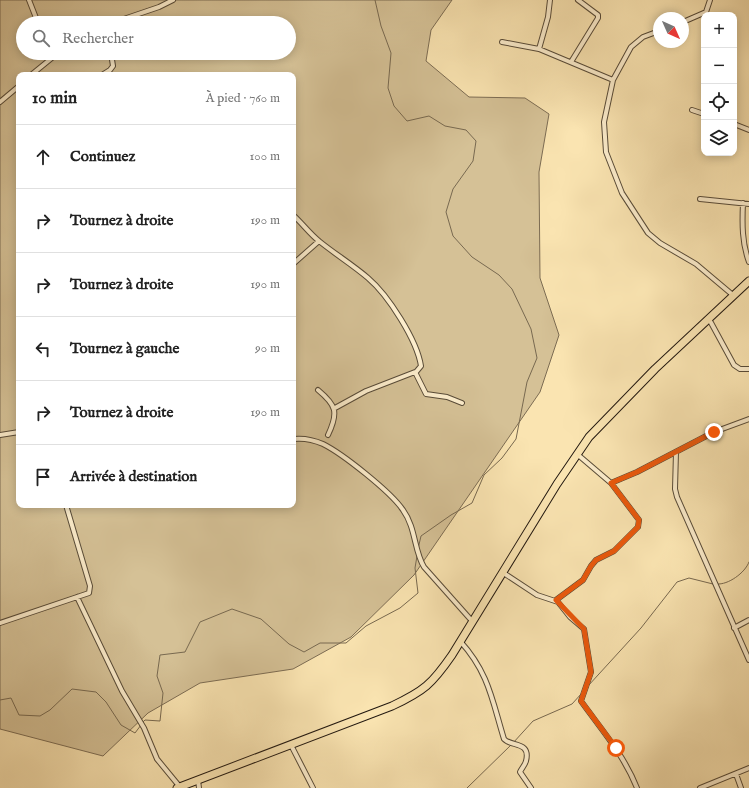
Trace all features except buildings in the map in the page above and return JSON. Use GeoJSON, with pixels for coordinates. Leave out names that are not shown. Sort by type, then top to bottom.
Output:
{"type":"FeatureCollection","features":[{"type":"Feature","properties":{"kind":"highway"},"geometry":{"type":"LineString","coordinates":[[179,787],[198,784],[416,695],[424,690],[438,675],[577,453],[589,437],[618,406],[749,281]]}},
{"type":"Feature","properties":{"kind":"street"},"geometry":{"type":"LineString","coordinates":[[29,0],[35,16]]}},
{"type":"Feature","properties":{"kind":"street"},"geometry":{"type":"LineString","coordinates":[[133,16],[174,0]]}},
{"type":"Feature","properties":{"kind":"street"},"geometry":{"type":"LineString","coordinates":[[539,50],[548,17],[550,0]]}},
{"type":"Feature","properties":{"kind":"street"},"geometry":{"type":"LineString","coordinates":[[571,62],[598,18],[598,15],[578,0]]}},
{"type":"Feature","properties":{"kind":"street"},"geometry":{"type":"LineString","coordinates":[[689,19],[706,12],[710,0]]}},
{"type":"Feature","properties":{"kind":"street"},"geometry":{"type":"LineString","coordinates":[[653,33],[643,37],[631,47],[613,80],[606,110],[604,138],[606,152],[622,193],[653,238],[696,264],[734,296]]}},
{"type":"Feature","properties":{"kind":"street"},"geometry":{"type":"LineString","coordinates":[[502,42],[539,50],[613,80]]}},
{"type":"Feature","properties":{"kind":"street"},"geometry":{"type":"LineString","coordinates":[[34,72],[46,60]]}},
{"type":"Feature","properties":{"kind":"street"},"geometry":{"type":"LineString","coordinates":[[107,72],[113,66],[112,60]]}},
{"type":"Feature","properties":{"kind":"street"},"geometry":{"type":"LineString","coordinates":[[0,102],[16,89]]}},
{"type":"Feature","properties":{"kind":"street"},"geometry":{"type":"LineString","coordinates":[[692,110],[701,113]]}},
{"type":"Feature","properties":{"kind":"street"},"geometry":{"type":"LineString","coordinates":[[737,125],[749,130]]}},
{"type":"Feature","properties":{"kind":"street"},"geometry":{"type":"LineString","coordinates":[[700,199],[749,204]]}},
{"type":"Feature","properties":{"kind":"street"},"geometry":{"type":"LineString","coordinates":[[743,203],[742,234],[745,252],[749,262]]}},
{"type":"Feature","properties":{"kind":"street"},"geometry":{"type":"LineString","coordinates":[[296,218],[319,241],[369,279],[392,306],[405,326],[421,366],[416,372],[384,382],[334,408]]}},
{"type":"Feature","properties":{"kind":"street"},"geometry":{"type":"LineString","coordinates":[[296,261],[319,241]]}},
{"type":"Feature","properties":{"kind":"street"},"geometry":{"type":"LineString","coordinates":[[709,319],[734,365],[740,369],[749,369]]}},
{"type":"Feature","properties":{"kind":"street"},"geometry":{"type":"LineString","coordinates":[[416,372],[426,394],[447,397],[462,403]]}},
{"type":"Feature","properties":{"kind":"street"},"geometry":{"type":"LineString","coordinates":[[318,390],[327,397],[334,408],[334,422],[328,435]]}},
{"type":"Feature","properties":{"kind":"street"},"geometry":{"type":"LineString","coordinates":[[611,483],[637,472],[714,432],[749,419]]}},
{"type":"Feature","properties":{"kind":"street"},"geometry":{"type":"LineString","coordinates":[[0,435],[16,432]]}},
{"type":"Feature","properties":{"kind":"street"},"geometry":{"type":"LineString","coordinates":[[296,439],[300,438],[322,443],[356,466],[388,493],[403,510],[413,528],[421,562],[424,567],[472,621]]}},
{"type":"Feature","properties":{"kind":"street"},"geometry":{"type":"LineString","coordinates":[[676,452],[675,489],[677,497],[749,660]]}},
{"type":"Feature","properties":{"kind":"street"},"geometry":{"type":"LineString","coordinates":[[556,600],[583,580],[596,560],[614,551],[638,527],[639,520],[611,483],[577,453]]}},
{"type":"Feature","properties":{"kind":"street"},"geometry":{"type":"LineString","coordinates":[[0,622],[86,594],[90,590],[67,508]]}},
{"type":"Feature","properties":{"kind":"street"},"geometry":{"type":"LineString","coordinates":[[502,572],[537,595],[556,600],[584,629],[591,672],[581,701],[616,748],[631,773],[637,788]]}},
{"type":"Feature","properties":{"kind":"street"},"geometry":{"type":"LineString","coordinates":[[77,597],[122,691],[144,728],[157,759],[179,787]]}},
{"type":"Feature","properties":{"kind":"street"},"geometry":{"type":"LineString","coordinates":[[734,628],[749,620]]}},
{"type":"Feature","properties":{"kind":"street"},"geometry":{"type":"LineString","coordinates":[[460,641],[479,664],[493,700],[504,739],[508,743],[516,743],[522,746],[527,753],[526,761],[520,772],[531,788]]}},
{"type":"Feature","properties":{"kind":"street"},"geometry":{"type":"LineString","coordinates":[[291,745],[313,788]]}},
{"type":"Feature","properties":{"kind":"street"},"geometry":{"type":"LineString","coordinates":[[700,788],[749,768]]}},
{"type":"Feature","properties":{"kind":"street"},"geometry":{"type":"LineString","coordinates":[[736,774],[741,788]]}},
{"type":"Feature","properties":{"kind":"shaded area"},"geometry":{"type":"Polygon","coordinates":[[[0,0],[452,0],[431,30],[426,61],[469,97],[525,98],[549,114],[539,172],[540,278],[559,335],[540,392],[414,575],[351,637],[293,669],[200,683],[148,713],[103,756],[0,729],[0,0]]]}},
{"type":"Feature","properties":{"kind":"waterway"},"geometry":{"type":"LineString","coordinates":[[375,0],[381,26],[391,53],[388,88],[394,106],[407,121],[429,116],[445,126],[466,130],[476,141],[473,161],[453,189],[446,212],[453,236],[472,257],[499,275],[512,289],[531,329],[537,358],[527,382],[516,439],[502,458],[484,475],[472,503],[451,515],[421,536],[418,549]]}},
{"type":"Feature","properties":{"kind":"waterway"},"geometry":{"type":"LineString","coordinates":[[143,722],[145,720],[160,721],[163,693],[157,676],[160,655],[185,652],[200,622],[232,609],[261,619],[289,644],[304,652],[320,643],[346,643],[366,626],[400,608],[418,593],[415,568],[417,556]]}},
{"type":"Feature","properties":{"kind":"waterway"},"geometry":{"type":"LineString","coordinates":[[717,584],[726,583],[736,578],[749,562]]}},
{"type":"Feature","properties":{"kind":"waterway"},"geometry":{"type":"LineString","coordinates":[[588,686],[641,628],[677,582],[689,578],[713,584]]}},
{"type":"Feature","properties":{"kind":"waterway"},"geometry":{"type":"LineString","coordinates":[[0,700],[11,698],[19,715],[40,716],[50,710],[72,689],[96,692],[106,702],[121,725],[135,733],[141,725]]}},
{"type":"Feature","properties":{"kind":"waterway"},"geometry":{"type":"LineString","coordinates":[[513,743],[533,721],[572,704],[582,693]]}},
{"type":"Feature","properties":{"kind":"waterway"},"geometry":{"type":"LineString","coordinates":[[467,788],[511,745]]}},
{"type":"Feature","properties":{"kind":"route"},"geometry":{"type":"LineString","coordinates":[[616,748],[581,701],[591,672],[590,660],[586,649],[584,629],[570,617],[556,600],[583,580],[587,571],[596,560],[614,551],[638,527],[640,523],[633,511],[611,483],[637,472],[714,432]]}}]}
